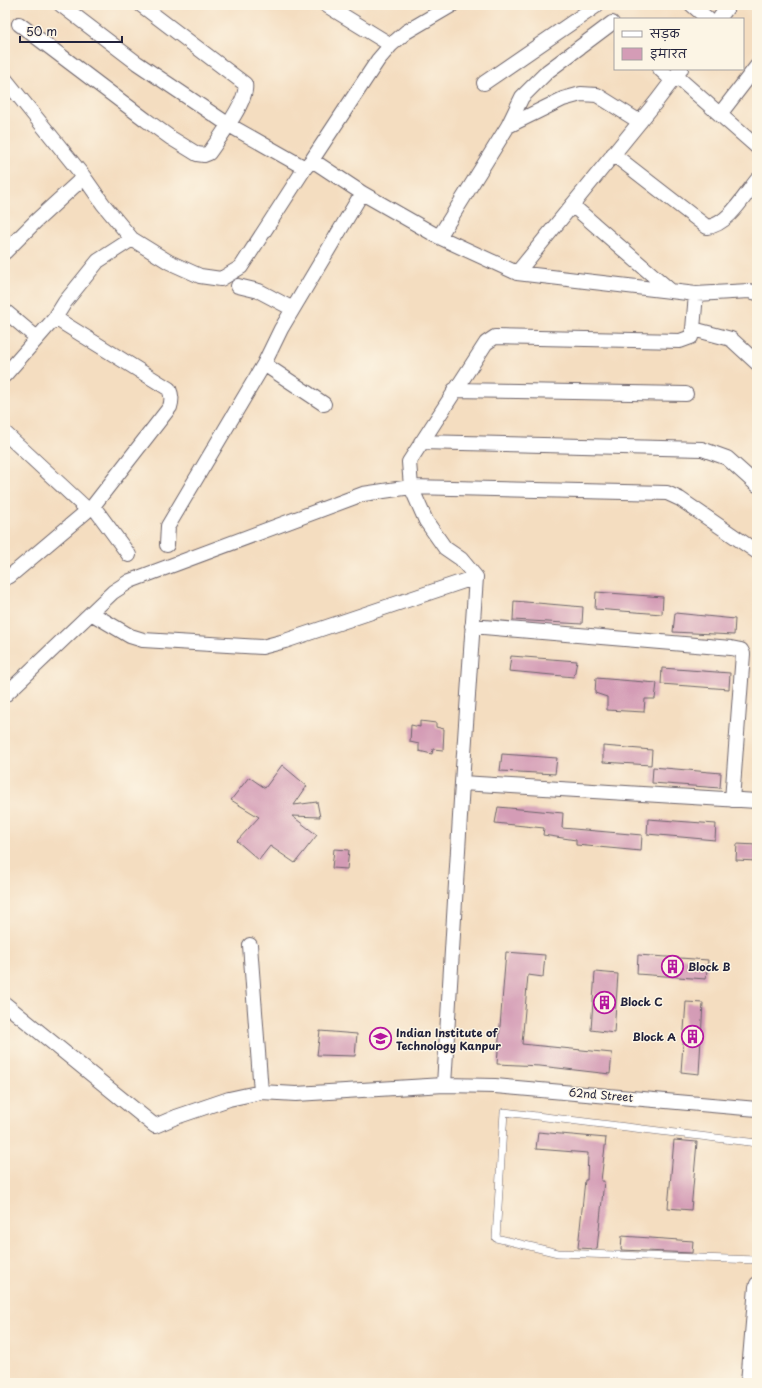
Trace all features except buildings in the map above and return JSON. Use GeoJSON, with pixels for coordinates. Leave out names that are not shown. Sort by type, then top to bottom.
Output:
{"type":"FeatureCollection","features":[{"type":"Feature","properties":{"kind":"street"},"geometry":{"type":"LineString","coordinates":[[61,5],[138,63],[229,125],[308,164],[439,237],[517,273],[696,294],[749,291],[757,293]]}},
{"type":"Feature","properties":{"kind":"street"},"geometry":{"type":"LineString","coordinates":[[19,24],[146,120],[197,154],[204,155],[209,153],[229,125],[245,94],[245,84],[141,5]]}},
{"type":"Feature","properties":{"kind":"street"},"geometry":{"type":"LineString","coordinates":[[326,5],[392,45]]}},
{"type":"Feature","properties":{"kind":"street"},"geometry":{"type":"LineString","coordinates":[[5,79],[132,239],[169,262],[200,276],[221,279],[240,267],[378,60],[406,32],[451,5]]}},
{"type":"Feature","properties":{"kind":"street"},"geometry":{"type":"LineString","coordinates":[[439,237],[508,126],[522,97],[548,71],[613,25],[596,5],[484,83]]}},
{"type":"Feature","properties":{"kind":"street"},"geometry":{"type":"LineString","coordinates":[[692,5],[707,18]]}},
{"type":"Feature","properties":{"kind":"street"},"geometry":{"type":"LineString","coordinates":[[720,18],[729,5]]}},
{"type":"Feature","properties":{"kind":"street"},"geometry":{"type":"LineString","coordinates":[[720,114],[757,66]]}},
{"type":"Feature","properties":{"kind":"street"},"geometry":{"type":"LineString","coordinates":[[663,70],[677,75],[757,147]]}},
{"type":"Feature","properties":{"kind":"street"},"geometry":{"type":"LineString","coordinates":[[517,273],[677,75]]}},
{"type":"Feature","properties":{"kind":"street"},"geometry":{"type":"LineString","coordinates":[[508,126],[563,99],[581,94],[597,95],[640,122]]}},
{"type":"Feature","properties":{"kind":"street"},"geometry":{"type":"LineString","coordinates":[[613,154],[707,227],[714,226],[727,218],[757,180]]}},
{"type":"Feature","properties":{"kind":"street"},"geometry":{"type":"LineString","coordinates":[[5,252],[84,177]]}},
{"type":"Feature","properties":{"kind":"street"},"geometry":{"type":"LineString","coordinates":[[167,545],[168,526],[264,364],[281,329],[362,193]]}},
{"type":"Feature","properties":{"kind":"street"},"geometry":{"type":"LineString","coordinates":[[572,205],[670,291]]}},
{"type":"Feature","properties":{"kind":"street"},"geometry":{"type":"LineString","coordinates":[[5,375],[55,318],[65,302],[98,261],[132,239]]}},
{"type":"Feature","properties":{"kind":"street"},"geometry":{"type":"LineString","coordinates":[[238,286],[259,291],[293,309]]}},
{"type":"Feature","properties":{"kind":"street"},"geometry":{"type":"LineString","coordinates":[[444,1085],[476,577],[462,559],[445,548],[426,521],[411,487],[408,462],[486,343],[495,337],[680,341],[691,337],[696,294]]}},
{"type":"Feature","properties":{"kind":"street"},"geometry":{"type":"LineString","coordinates":[[5,311],[37,338]]}},
{"type":"Feature","properties":{"kind":"street"},"geometry":{"type":"LineString","coordinates":[[5,578],[10,576],[90,508],[170,407],[172,396],[170,389],[55,318]]}},
{"type":"Feature","properties":{"kind":"street"},"geometry":{"type":"LineString","coordinates":[[693,329],[731,340],[757,362]]}},
{"type":"Feature","properties":{"kind":"street"},"geometry":{"type":"LineString","coordinates":[[264,364],[324,404]]}},
{"type":"Feature","properties":{"kind":"street"},"geometry":{"type":"LineString","coordinates":[[454,390],[686,394]]}},
{"type":"Feature","properties":{"kind":"street"},"geometry":{"type":"LineString","coordinates":[[5,433],[90,508],[129,555]]}},
{"type":"Feature","properties":{"kind":"street"},"geometry":{"type":"LineString","coordinates":[[421,442],[702,449],[727,458],[757,485]]}},
{"type":"Feature","properties":{"kind":"street"},"geometry":{"type":"LineString","coordinates":[[5,695],[112,592],[130,581],[363,494],[411,487],[667,493],[680,499],[757,552]]}},
{"type":"Feature","properties":{"kind":"street"},"geometry":{"type":"LineString","coordinates":[[91,613],[130,636],[142,640],[262,648],[476,577]]}},
{"type":"Feature","properties":{"kind":"street"},"geometry":{"type":"LineString","coordinates":[[472,626],[740,650],[743,654],[732,800]]}},
{"type":"Feature","properties":{"kind":"street"},"geometry":{"type":"LineString","coordinates":[[462,782],[757,801]]}},
{"type":"Feature","properties":{"kind":"street"},"geometry":{"type":"LineString","coordinates":[[250,945],[261,1092]]}},
{"type":"Feature","properties":{"kind":"street","name":"62nd Street"},"geometry":{"type":"LineString","coordinates":[[5,1004],[155,1126],[176,1117],[229,1099],[261,1092],[296,1094],[444,1085],[495,1086],[757,1109]]}},
{"type":"Feature","properties":{"kind":"street"},"geometry":{"type":"LineString","coordinates":[[748,1383],[757,1284]]}},
{"type":"Feature","properties":{"kind":"lane"},"geometry":{"type":"LineString","coordinates":[[757,1143],[504,1112],[496,1238],[558,1253],[757,1260]]}},
{"type":"Feature","properties":{"kind":"place","name":"Block B"},"geometry":{"type":"Point","coordinates":[672,967]}},
{"type":"Feature","properties":{"kind":"place","name":"Block C"},"geometry":{"type":"Point","coordinates":[604,1002]}},
{"type":"Feature","properties":{"kind":"place","name":"Block A"},"geometry":{"type":"Point","coordinates":[692,1037]}},
{"type":"Feature","properties":{"kind":"place","name":"Indian Institute of Technology Kanpur"},"geometry":{"type":"Point","coordinates":[381,1039]}}]}
